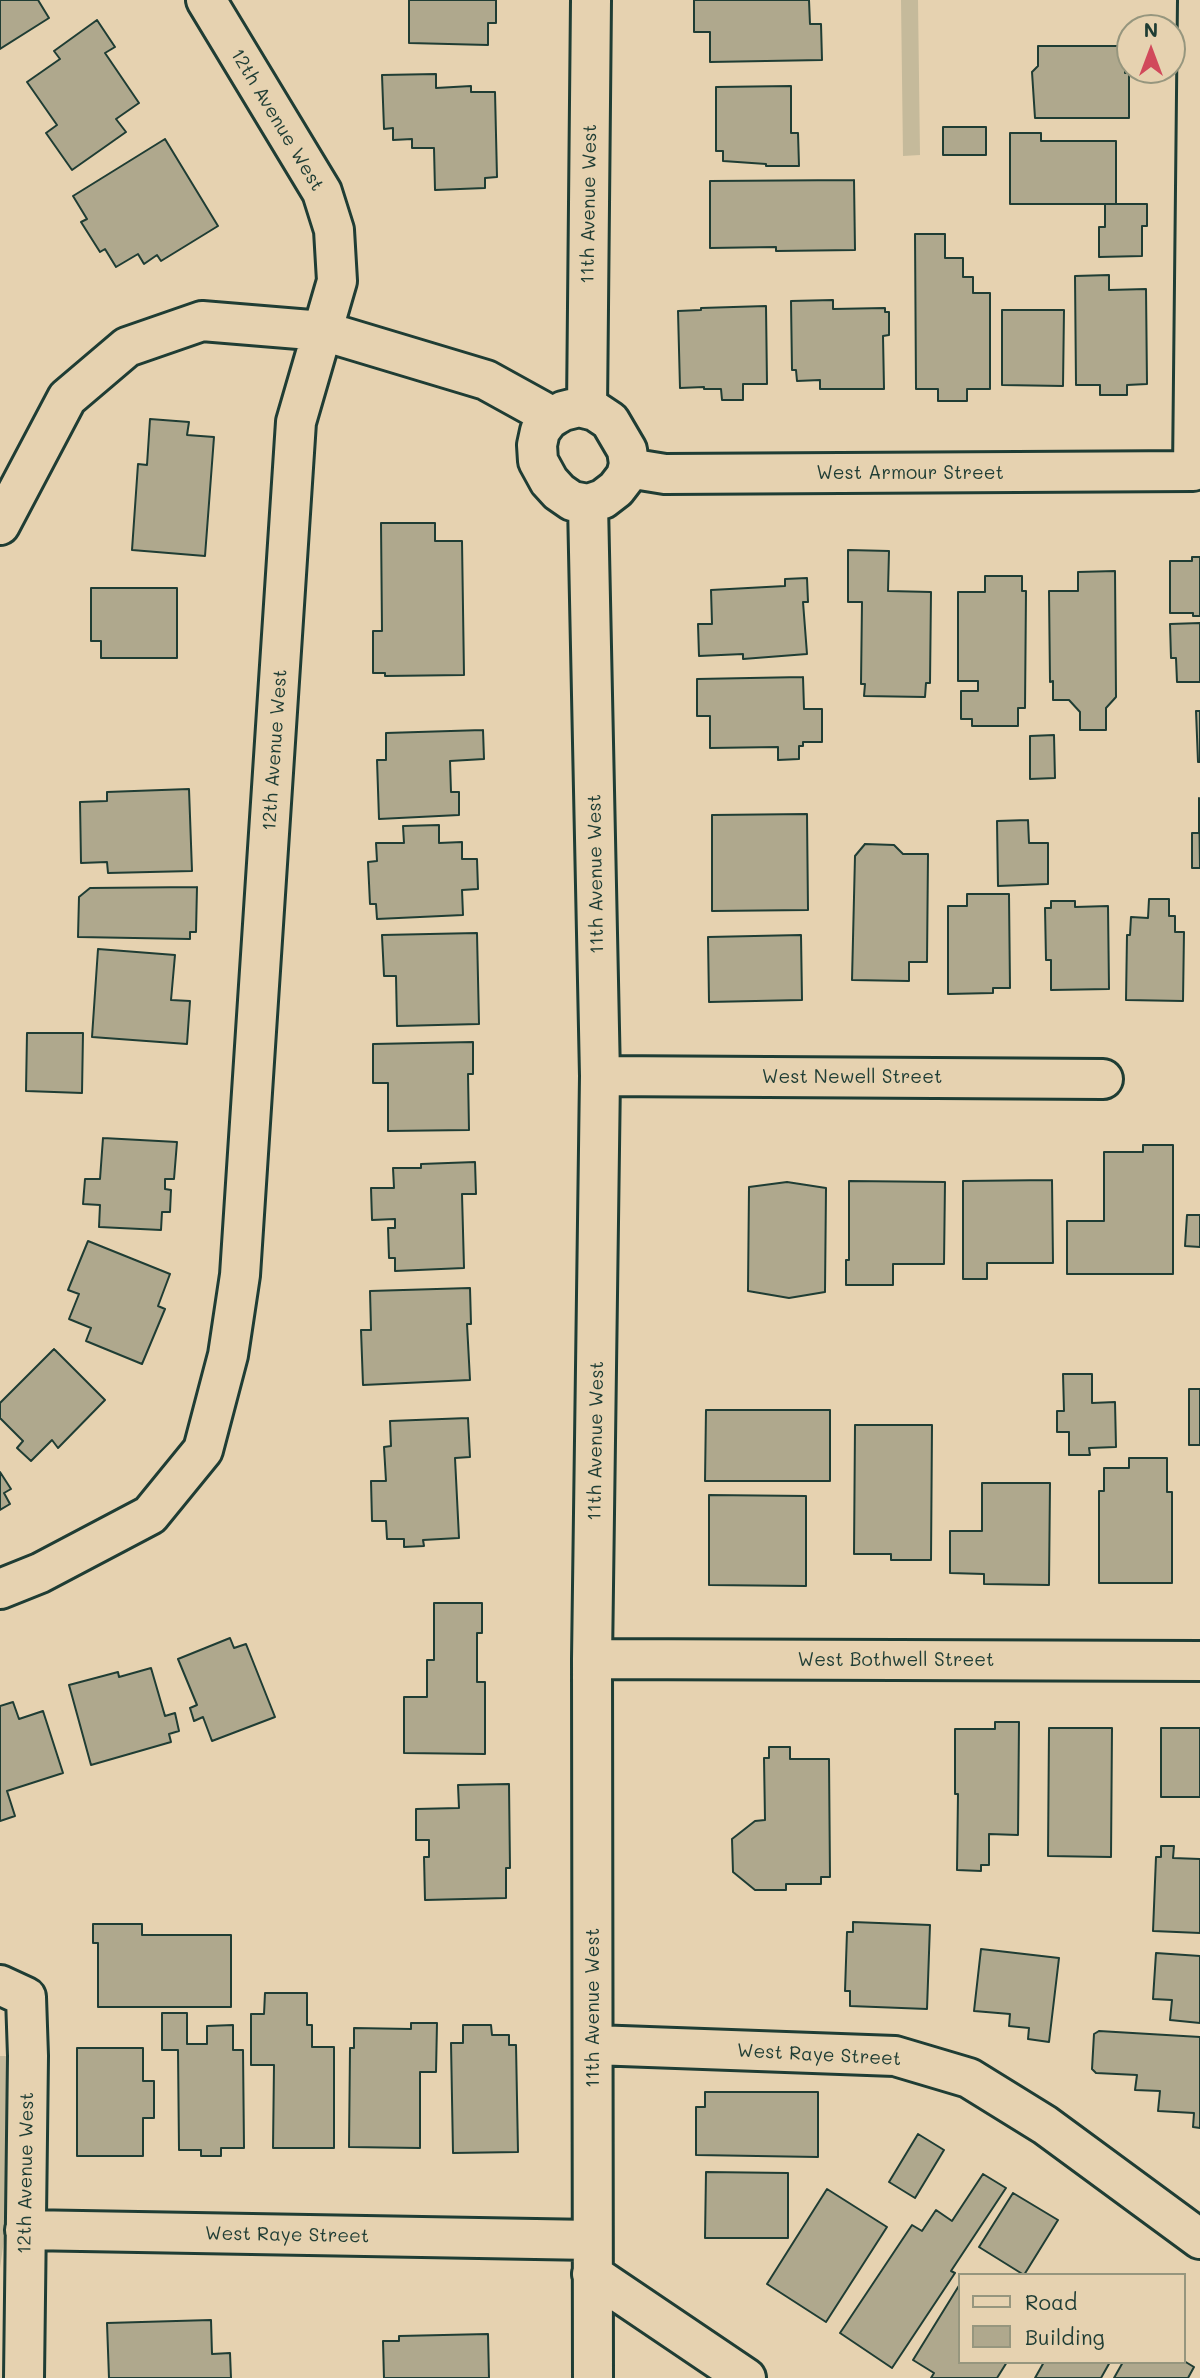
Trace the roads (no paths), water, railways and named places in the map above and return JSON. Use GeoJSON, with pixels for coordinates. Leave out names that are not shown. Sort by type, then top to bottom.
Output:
{"type":"FeatureCollection","features":[{"type":"Feature","properties":{"kind":"street","name":"12th Avenue West"},"geometry":{"type":"LineString","coordinates":[[0,1589],[40,1573],[150,1516],[203,1450],[228,1355],[240,1275],[296,422],[337,281],[334,230],[322,192],[206,0]]}},
{"type":"Feature","properties":{"kind":"street","name":"11th Avenue West"},"geometry":{"type":"LineString","coordinates":[[570,413],[592,0]]}},
{"type":"Feature","properties":{"kind":"street","name":"West Armour Street"},"geometry":{"type":"LineString","coordinates":[[628,468],[665,474],[1193,471],[1198,0]]}},
{"type":"Feature","properties":{"kind":"street"},"geometry":{"type":"LineString","coordinates":[[0,525],[67,398],[127,347],[202,321],[323,331],[486,380],[570,413],[610,421],[627,450],[626,476],[617,489],[603,499],[588,504],[572,500],[559,492],[549,481],[538,461],[540,431],[570,413]]}},
{"type":"Feature","properties":{"kind":"street","name":"11th Avenue West"},"geometry":{"type":"LineString","coordinates":[[588,504],[600,1076],[592,1659],[593,2378]]}},
{"type":"Feature","properties":{"kind":"street","name":"West Newell Street"},"geometry":{"type":"LineString","coordinates":[[600,1076],[1103,1079]]}},
{"type":"Feature","properties":{"kind":"street","name":"West Bothwell Street"},"geometry":{"type":"LineString","coordinates":[[592,1659],[1200,1661]]}},
{"type":"Feature","properties":{"kind":"street","name":"12th Avenue West"},"geometry":{"type":"LineString","coordinates":[[0,1985],[26,1997],[28,2056],[24,2378]]}},
{"type":"Feature","properties":{"kind":"street","name":"West Raye Street"},"geometry":{"type":"LineString","coordinates":[[594,2045],[895,2056],[969,2078],[1045,2125],[1200,2239]]}},
{"type":"Feature","properties":{"kind":"street","name":"West Raye Street"},"geometry":{"type":"LineString","coordinates":[[25,2230],[592,2257]]}},
{"type":"Feature","properties":{"kind":"street"},"geometry":{"type":"LineString","coordinates":[[592,2257],[746,2378]]}}]}
